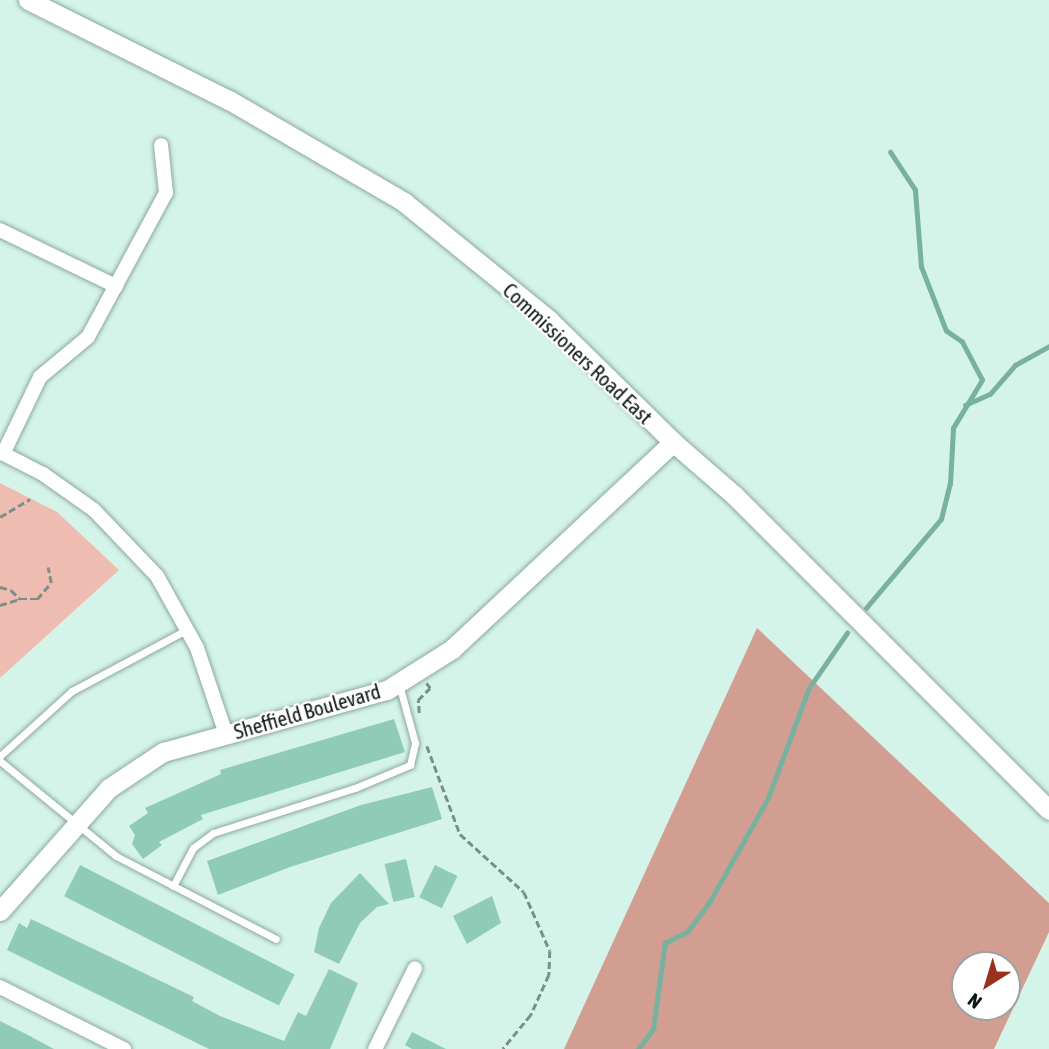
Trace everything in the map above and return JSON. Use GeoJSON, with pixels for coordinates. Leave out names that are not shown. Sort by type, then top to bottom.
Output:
{"type":"FeatureCollection","features":[{"type":"Feature","properties":{"kind":"main road","name":"Commissioners Road East"},"geometry":{"type":"LineString","coordinates":[[28,0],[229,100],[404,202],[549,320],[673,442],[734,495],[1049,810]]}},
{"type":"Feature","properties":{"kind":"main road","name":"Sheffield Boulevard"},"geometry":{"type":"LineString","coordinates":[[0,911],[73,825],[109,788],[163,752],[398,683],[452,649],[673,442]]}},
{"type":"Feature","properties":{"kind":"street"},"geometry":{"type":"LineString","coordinates":[[161,145],[166,193],[88,337],[40,377],[2,453],[94,510],[157,576],[188,629],[226,734]]}},
{"type":"Feature","properties":{"kind":"street"},"geometry":{"type":"LineString","coordinates":[[0,230],[116,286]]}},
{"type":"Feature","properties":{"kind":"street"},"geometry":{"type":"LineString","coordinates":[[375,1049],[415,968]]}},
{"type":"Feature","properties":{"kind":"street"},"geometry":{"type":"LineString","coordinates":[[0,987],[124,1049]]}},
{"type":"Feature","properties":{"kind":"lane"},"geometry":{"type":"LineString","coordinates":[[0,756],[72,691],[188,629]]}},
{"type":"Feature","properties":{"kind":"lane"},"geometry":{"type":"LineString","coordinates":[[173,886],[193,848],[213,833],[355,788],[410,765],[415,743],[398,683]]}},
{"type":"Feature","properties":{"kind":"lane"},"geometry":{"type":"LineString","coordinates":[[0,761],[73,825],[116,856],[276,939]]}},
{"type":"Feature","properties":{"kind":"path"},"geometry":{"type":"LineString","coordinates":[[0,517],[30,499]]}},
{"type":"Feature","properties":{"kind":"path"},"geometry":{"type":"LineString","coordinates":[[0,606],[45,594],[51,583],[48,567]]}},
{"type":"Feature","properties":{"kind":"path"},"geometry":{"type":"LineString","coordinates":[[0,587],[11,590],[20,599]]}},
{"type":"Feature","properties":{"kind":"path"},"geometry":{"type":"LineString","coordinates":[[419,670],[430,688],[418,700],[419,727]]}},
{"type":"Feature","properties":{"kind":"path"},"geometry":{"type":"LineString","coordinates":[[424,738],[460,834],[524,892],[550,951],[549,975],[531,1015],[503,1049]]}},
{"type":"Feature","properties":{"kind":"shaded area"},"geometry":{"type":"Polygon","coordinates":[[[0,483],[57,512],[119,570],[0,678],[0,483]]]}},
{"type":"Feature","properties":{"kind":"shaded area"},"geometry":{"type":"Polygon","coordinates":[[[757,628],[1049,903],[1049,932],[1021,992],[1021,951],[951,951],[951,1021],[1007,1021],[994,1049],[564,1049],[757,628]]]}},
{"type":"Feature","properties":{"kind":"building"},"geometry":{"type":"Polygon","coordinates":[[[394,719],[405,752],[201,815],[203,819],[159,842],[162,845],[143,859],[132,844],[135,835],[129,826],[148,813],[145,808],[221,774],[220,770],[394,719]]]}},
{"type":"Feature","properties":{"kind":"building"},"geometry":{"type":"Polygon","coordinates":[[[432,787],[442,819],[290,867],[218,895],[207,861],[361,805],[432,787]]]}},
{"type":"Feature","properties":{"kind":"building"},"geometry":{"type":"Polygon","coordinates":[[[406,859],[415,897],[393,902],[385,864],[406,859]]]}},
{"type":"Feature","properties":{"kind":"building"},"geometry":{"type":"Polygon","coordinates":[[[80,865],[295,974],[279,1006],[64,896],[80,865]]]}},
{"type":"Feature","properties":{"kind":"building"},"geometry":{"type":"Polygon","coordinates":[[[435,865],[457,876],[442,908],[419,897],[435,865]]]}},
{"type":"Feature","properties":{"kind":"building"},"geometry":{"type":"Polygon","coordinates":[[[360,873],[389,904],[377,907],[360,923],[339,964],[314,952],[319,928],[331,903],[360,873]]]}},
{"type":"Feature","properties":{"kind":"building"},"geometry":{"type":"Polygon","coordinates":[[[492,896],[501,923],[467,944],[453,916],[492,896]]]}},
{"type":"Feature","properties":{"kind":"building"},"geometry":{"type":"Polygon","coordinates":[[[31,919],[194,997],[192,1001],[220,1016],[284,1041],[298,1012],[306,1016],[329,969],[358,983],[330,1049],[209,1049],[7,950],[19,923],[27,928],[31,919]]]}},
{"type":"Feature","properties":{"kind":"building"},"geometry":{"type":"Polygon","coordinates":[[[0,1021],[26,1034],[54,1049],[0,1049],[0,1021]]]}},
{"type":"Feature","properties":{"kind":"building"},"geometry":{"type":"Polygon","coordinates":[[[412,1032],[446,1049],[412,1049],[405,1045],[412,1032]]]}},
{"type":"Feature","properties":{"kind":"waterway"},"geometry":{"type":"LineString","coordinates":[[866,608],[941,519],[950,484],[953,428],[982,380],[962,342],[946,331],[921,267],[915,190],[890,152]]}},
{"type":"Feature","properties":{"kind":"waterway"},"geometry":{"type":"LineString","coordinates":[[965,405],[990,394],[1015,365],[1049,346]]}},
{"type":"Feature","properties":{"kind":"waterway"},"geometry":{"type":"LineString","coordinates":[[638,1049],[653,1029],[665,943],[687,932],[710,901],[768,798],[809,688],[847,633]]}}]}
